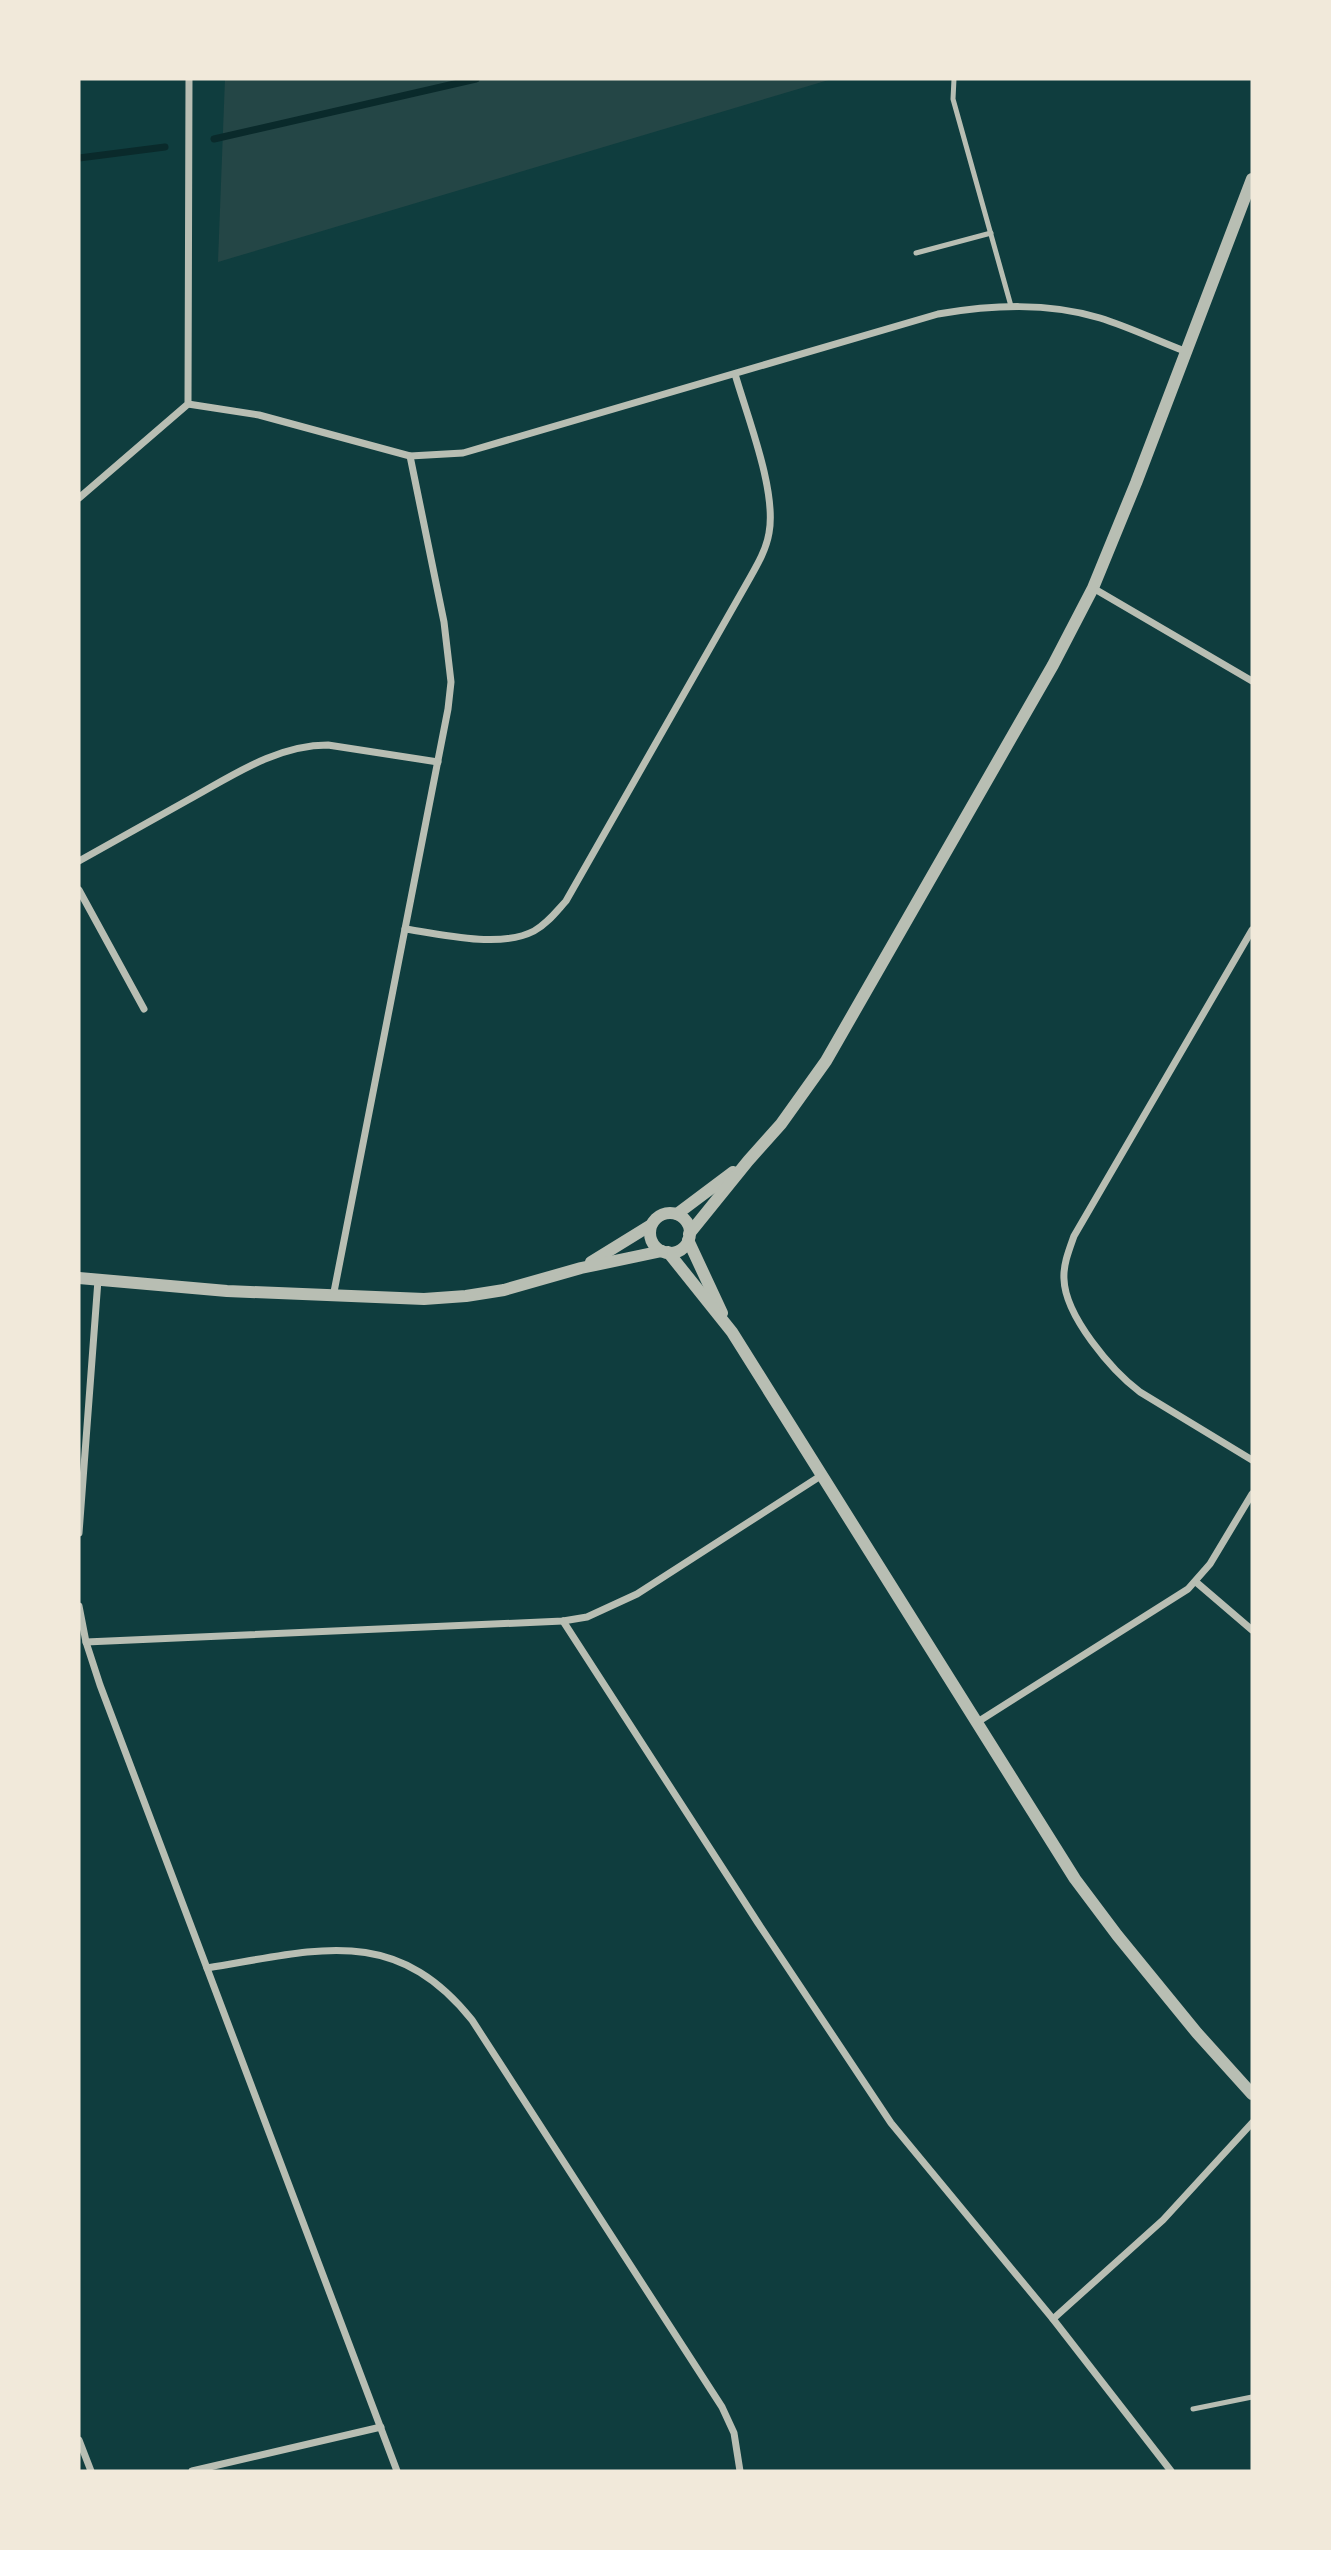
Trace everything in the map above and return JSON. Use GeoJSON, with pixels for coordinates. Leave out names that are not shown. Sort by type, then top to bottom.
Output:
{"type":"FeatureCollection","features":[{"type":"Feature","properties":{"kind":"street"},"geometry":{"type":"LineString","coordinates":[[79,498],[188,404],[189,79]]}},
{"type":"Feature","properties":{"kind":"street"},"geometry":{"type":"LineString","coordinates":[[79,1278],[333,1297],[424,1299],[504,1290],[582,1268],[680,1249],[748,1161],[781,1124],[826,1061],[1021,722],[1093,588],[1252,179]]}},
{"type":"Feature","properties":{"kind":"street"},"geometry":{"type":"LineString","coordinates":[[188,404],[259,415],[410,456],[463,453],[938,314],[976,308],[1011,306],[1068,310],[1101,318],[1186,352]]}},
{"type":"Feature","properties":{"kind":"street"},"geometry":{"type":"LineString","coordinates":[[405,929],[497,940],[517,938],[550,919],[566,901],[747,583],[769,535],[771,520],[765,480],[735,374]]}},
{"type":"Feature","properties":{"kind":"street"},"geometry":{"type":"LineString","coordinates":[[333,1297],[438,762],[451,682],[444,621],[410,456]]}},
{"type":"Feature","properties":{"kind":"street"},"geometry":{"type":"LineString","coordinates":[[1093,588],[1252,681]]}},
{"type":"Feature","properties":{"kind":"street"},"geometry":{"type":"LineString","coordinates":[[79,861],[235,774],[280,752],[313,745],[328,745],[438,762]]}},
{"type":"Feature","properties":{"kind":"street"},"geometry":{"type":"LineString","coordinates":[[79,890],[144,1009]]}},
{"type":"Feature","properties":{"kind":"street"},"geometry":{"type":"LineString","coordinates":[[1252,930],[1073,1236],[1064,1281],[1079,1320],[1103,1357],[1123,1379],[1252,1460]]}},
{"type":"Feature","properties":{"kind":"street"},"geometry":{"type":"LineString","coordinates":[[677,1214],[748,1161]]}},
{"type":"Feature","properties":{"kind":"street"},"geometry":{"type":"LineString","coordinates":[[582,1268],[651,1225],[665,1213],[677,1214],[686,1222],[689,1237],[732,1332],[1076,1879],[1117,1935],[1226,2068],[1252,2094]]}},
{"type":"Feature","properties":{"kind":"street"},"geometry":{"type":"LineString","coordinates":[[651,1225],[653,1243],[665,1252],[732,1332]]}},
{"type":"Feature","properties":{"kind":"street"},"geometry":{"type":"LineString","coordinates":[[79,1533],[98,1280]]}},
{"type":"Feature","properties":{"kind":"street"},"geometry":{"type":"LineString","coordinates":[[86,1642],[563,1621],[587,1617],[637,1594],[821,1475]]}},
{"type":"Feature","properties":{"kind":"street"},"geometry":{"type":"LineString","coordinates":[[976,1723],[1177,1598],[1196,1582],[1216,1556],[1252,1494]]}},
{"type":"Feature","properties":{"kind":"street"},"geometry":{"type":"LineString","coordinates":[[1196,1582],[1252,1630]]}},
{"type":"Feature","properties":{"kind":"street"},"geometry":{"type":"LineString","coordinates":[[79,1606],[86,1642],[100,1685],[397,2471]]}},
{"type":"Feature","properties":{"kind":"street"},"geometry":{"type":"LineString","coordinates":[[563,1621],[891,2123],[1053,2319],[1171,2471]]}},
{"type":"Feature","properties":{"kind":"street"},"geometry":{"type":"LineString","coordinates":[[207,1968],[346,1949],[380,1955],[434,1979],[472,2020],[722,2407],[734,2433],[740,2471]]}},
{"type":"Feature","properties":{"kind":"street"},"geometry":{"type":"LineString","coordinates":[[1053,2319],[1163,2220],[1252,2123]]}},
{"type":"Feature","properties":{"kind":"street"},"geometry":{"type":"LineString","coordinates":[[192,2471],[381,2427]]}},
{"type":"Feature","properties":{"kind":"street"},"geometry":{"type":"LineString","coordinates":[[79,2440],[91,2471]]}},
{"type":"Feature","properties":{"kind":"lane"},"geometry":{"type":"LineString","coordinates":[[954,79],[953,99],[1011,306]]}},
{"type":"Feature","properties":{"kind":"lane"},"geometry":{"type":"LineString","coordinates":[[916,253],[990,233]]}},
{"type":"Feature","properties":{"kind":"lane"},"geometry":{"type":"LineString","coordinates":[[1193,2409],[1252,2397]]}},
{"type":"Feature","properties":{"kind":"shaded area"},"geometry":{"type":"Polygon","coordinates":[[[225,79],[832,79],[218,262],[225,79]]]}},
{"type":"Feature","properties":{"kind":"waterway"},"geometry":{"type":"LineString","coordinates":[[214,139],[476,79]]}},
{"type":"Feature","properties":{"kind":"waterway"},"geometry":{"type":"LineString","coordinates":[[79,158],[165,147]]}}]}
